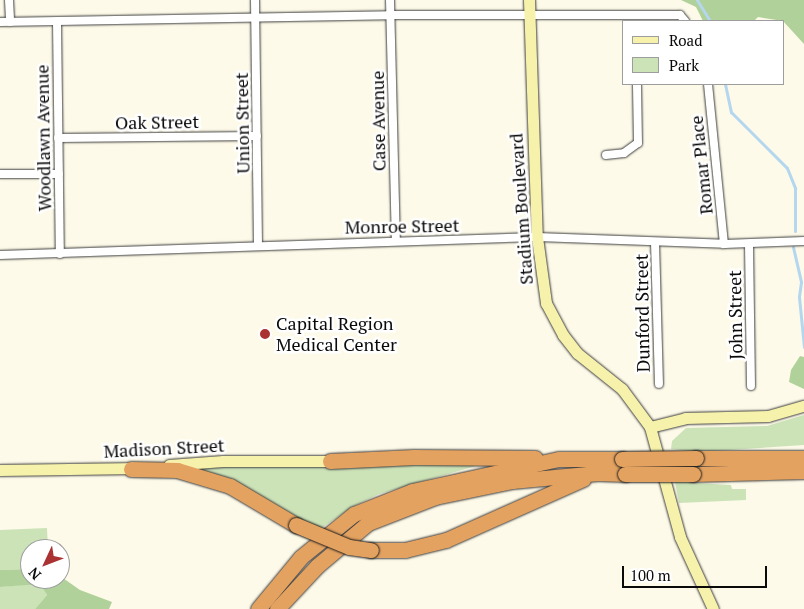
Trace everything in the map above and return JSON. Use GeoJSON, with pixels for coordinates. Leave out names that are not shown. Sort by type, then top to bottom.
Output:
{"type":"FeatureCollection","features":[{"type":"Feature","properties":{"kind":"highway"},"geometry":{"type":"LineString","coordinates":[[330,461],[414,457],[559,459],[624,466],[694,466],[804,473]]}},
{"type":"Feature","properties":{"kind":"highway"},"geometry":{"type":"LineString","coordinates":[[694,466],[804,458]]}},
{"type":"Feature","properties":{"kind":"highway"},"geometry":{"type":"LineString","coordinates":[[258,609],[302,557],[354,514],[412,491],[559,459]]}},
{"type":"Feature","properties":{"kind":"highway"},"geometry":{"type":"LineString","coordinates":[[131,469],[177,470],[230,486],[296,525],[349,547],[371,550],[405,550],[446,540],[598,473],[624,466]]}},
{"type":"Feature","properties":{"kind":"highway"},"geometry":{"type":"LineString","coordinates":[[278,609],[317,566],[368,523],[435,497],[512,481],[598,473]]}},
{"type":"Feature","properties":{"kind":"main road","name":"Stadium Boulevard"},"geometry":{"type":"LineString","coordinates":[[529,0],[537,237],[546,303],[562,335],[577,353],[622,390],[650,428],[680,537],[711,608]]}},
{"type":"Feature","properties":{"kind":"main road"},"geometry":{"type":"LineString","coordinates":[[650,428],[685,418],[768,416],[804,406]]}},
{"type":"Feature","properties":{"kind":"main road","name":"Madison Street"},"geometry":{"type":"LineString","coordinates":[[0,470],[131,469],[224,460],[330,461]]}},
{"type":"Feature","properties":{"kind":"street"},"geometry":{"type":"LineString","coordinates":[[9,0],[10,22]]}},
{"type":"Feature","properties":{"kind":"street","name":"Union Street"},"geometry":{"type":"LineString","coordinates":[[255,0],[258,246]]}},
{"type":"Feature","properties":{"kind":"street","name":"Case Avenue"},"geometry":{"type":"LineString","coordinates":[[390,0],[396,240]]}},
{"type":"Feature","properties":{"kind":"street"},"geometry":{"type":"LineString","coordinates":[[0,22],[390,15],[635,18],[680,15],[684,20]]}},
{"type":"Feature","properties":{"kind":"street","name":"Woodlawn Avenue"},"geometry":{"type":"LineString","coordinates":[[57,21],[60,254]]}},
{"type":"Feature","properties":{"kind":"street"},"geometry":{"type":"LineString","coordinates":[[606,155],[624,153],[638,143],[637,85]]}},
{"type":"Feature","properties":{"kind":"street","name":"Romar Place"},"geometry":{"type":"LineString","coordinates":[[708,85],[724,244]]}},
{"type":"Feature","properties":{"kind":"street","name":"Oak Street"},"geometry":{"type":"LineString","coordinates":[[58,138],[257,136]]}},
{"type":"Feature","properties":{"kind":"street"},"geometry":{"type":"LineString","coordinates":[[0,174],[59,174]]}},
{"type":"Feature","properties":{"kind":"street","name":"Monroe Street"},"geometry":{"type":"LineString","coordinates":[[0,255],[396,240],[537,237],[724,244],[804,242]]}},
{"type":"Feature","properties":{"kind":"street","name":"Dunford Street"},"geometry":{"type":"LineString","coordinates":[[655,242],[659,384]]}},
{"type":"Feature","properties":{"kind":"street","name":"John Street"},"geometry":{"type":"LineString","coordinates":[[749,244],[751,386]]}},
{"type":"Feature","properties":{"kind":"green space"},"geometry":{"type":"Polygon","coordinates":[[[681,0],[804,0],[804,44],[784,20],[758,17],[755,20],[702,20],[696,7],[681,0]]]}},
{"type":"Feature","properties":{"kind":"green space"},"geometry":{"type":"Polygon","coordinates":[[[800,356],[804,357],[804,389],[789,382],[791,370],[800,356]]]}},
{"type":"Feature","properties":{"kind":"green space"},"geometry":{"type":"Polygon","coordinates":[[[804,415],[804,445],[699,452],[671,449],[672,441],[686,428],[767,426],[804,415]]]}},
{"type":"Feature","properties":{"kind":"green space"},"geometry":{"type":"Polygon","coordinates":[[[486,463],[379,494],[354,506],[317,531],[195,470],[195,466],[486,463]]]}},
{"type":"Feature","properties":{"kind":"green space"},"geometry":{"type":"Polygon","coordinates":[[[675,482],[731,485],[732,489],[746,489],[746,500],[679,503],[675,482]]]}},
{"type":"Feature","properties":{"kind":"green space"},"geometry":{"type":"Polygon","coordinates":[[[47,528],[48,539],[20,539],[20,569],[0,570],[0,530],[47,528]]]}},
{"type":"Feature","properties":{"kind":"green space"},"geometry":{"type":"Polygon","coordinates":[[[20,569],[20,586],[0,587],[0,570],[20,569]]]}},
{"type":"Feature","properties":{"kind":"green space"},"geometry":{"type":"Polygon","coordinates":[[[70,583],[80,590],[112,602],[109,609],[35,609],[47,595],[43,589],[70,589],[70,583]]]}},
{"type":"Feature","properties":{"kind":"green space"},"geometry":{"type":"Polygon","coordinates":[[[20,585],[20,589],[44,589],[47,595],[35,609],[0,609],[0,587],[20,585]]]}},
{"type":"Feature","properties":{"kind":"waterway"},"geometry":{"type":"LineString","coordinates":[[697,0],[709,20]]}},
{"type":"Feature","properties":{"kind":"waterway"},"geometry":{"type":"LineString","coordinates":[[725,85],[731,112],[787,168],[795,188],[795,231]]}},
{"type":"Feature","properties":{"kind":"waterway"},"geometry":{"type":"LineString","coordinates":[[793,247],[801,282],[799,297],[804,347]]}},
{"type":"Feature","properties":{"kind":"place","name":"Capital Region Medical Center"},"geometry":{"type":"Point","coordinates":[265,334]}}]}
